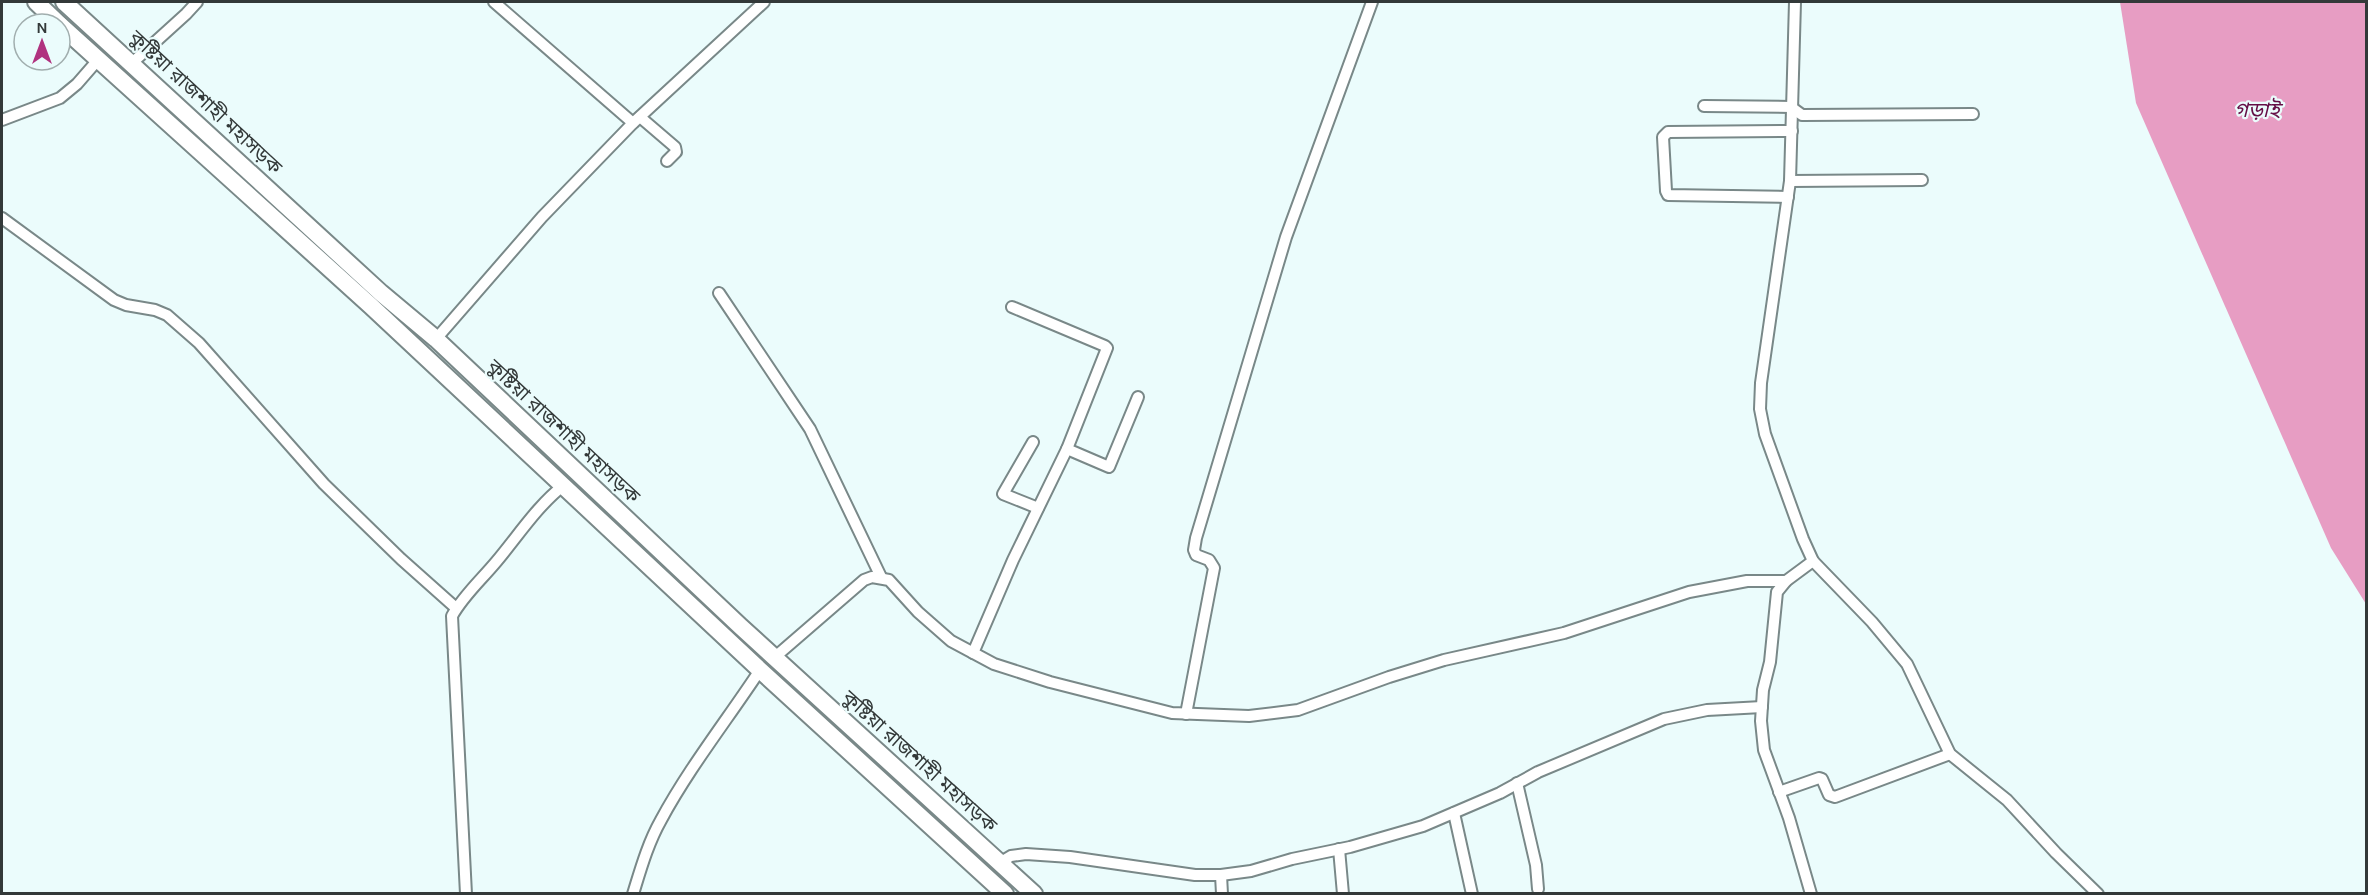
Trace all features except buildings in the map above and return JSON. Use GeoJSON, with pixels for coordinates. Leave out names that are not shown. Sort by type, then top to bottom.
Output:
{"type":"FeatureCollection","features":[{"type":"Feature","properties":{"kind":"highway","name":"কুষ্টিয়া রাজশাহী মহাসড়ক"},"geometry":{"type":"LineString","coordinates":[[64,2],[132,63],[564,485],[760,670],[1005,894]]}},
{"type":"Feature","properties":{"kind":"highway"},"geometry":{"type":"LineString","coordinates":[[72,24],[84,19]]}},
{"type":"Feature","properties":{"kind":"highway","name":"কুষ্টিয়া রাজশাহী মহাসড়ক"},"geometry":{"type":"LineString","coordinates":[[72,36],[97,61],[376,300],[436,339],[740,626],[1034,894]]}},
{"type":"Feature","properties":{"kind":"highway"},"geometry":{"type":"LineString","coordinates":[[728,639],[740,626]]}},
{"type":"Feature","properties":{"kind":"street"},"geometry":{"type":"LineString","coordinates":[[132,63],[197,2]]}},
{"type":"Feature","properties":{"kind":"street"},"geometry":{"type":"LineString","coordinates":[[494,2],[637,120],[675,147],[676,152],[667,161]]}},
{"type":"Feature","properties":{"kind":"street"},"geometry":{"type":"LineString","coordinates":[[436,339],[542,217],[637,120],[764,2]]}},
{"type":"Feature","properties":{"kind":"street"},"geometry":{"type":"LineString","coordinates":[[1186,714],[1214,568],[1209,560],[1196,555],[1194,550],[1196,538],[1286,237],[1372,2]]}},
{"type":"Feature","properties":{"kind":"street"},"geometry":{"type":"LineString","coordinates":[[1795,2],[1790,181],[1761,383],[1760,409],[1765,434],[1813,561],[1872,622],[1907,664],[1950,754],[2000,794],[2098,894]]}},
{"type":"Feature","properties":{"kind":"street"},"geometry":{"type":"LineString","coordinates":[[2,120],[60,98],[78,84],[97,61]]}},
{"type":"Feature","properties":{"kind":"street"},"geometry":{"type":"LineString","coordinates":[[1704,106],[1791,106],[1802,115],[1974,114]]}},
{"type":"Feature","properties":{"kind":"street"},"geometry":{"type":"LineString","coordinates":[[1788,197],[1668,195],[1663,137],[1668,132],[1792,131]]}},
{"type":"Feature","properties":{"kind":"street"},"geometry":{"type":"LineString","coordinates":[[1790,181],[1922,180]]}},
{"type":"Feature","properties":{"kind":"street"},"geometry":{"type":"LineString","coordinates":[[2,218],[114,300],[167,315],[199,343],[324,484],[456,608]]}},
{"type":"Feature","properties":{"kind":"street"},"geometry":{"type":"LineString","coordinates":[[719,293],[810,429],[881,577]]}},
{"type":"Feature","properties":{"kind":"street"},"geometry":{"type":"LineString","coordinates":[[973,653],[1066,449],[1107,348],[1012,307]]}},
{"type":"Feature","properties":{"kind":"street"},"geometry":{"type":"LineString","coordinates":[[1066,449],[1109,467],[1138,397]]}},
{"type":"Feature","properties":{"kind":"street"},"geometry":{"type":"LineString","coordinates":[[1033,442],[1004,494],[1038,508]]}},
{"type":"Feature","properties":{"kind":"street"},"geometry":{"type":"LineString","coordinates":[[466,894],[451,622],[456,608],[548,497],[564,485]]}},
{"type":"Feature","properties":{"kind":"street"},"geometry":{"type":"LineString","coordinates":[[1811,894],[1764,750],[1761,721],[1763,690],[1770,662],[1777,592],[1786,581],[1813,561]]}},
{"type":"Feature","properties":{"kind":"street"},"geometry":{"type":"LineString","coordinates":[[775,657],[864,580],[881,577],[889,580],[918,612],[951,641],[994,664],[1172,713],[1249,716],[1298,710],[1444,660],[1564,633],[1689,592],[1747,581],[1786,581]]}},
{"type":"Feature","properties":{"kind":"street"},"geometry":{"type":"LineString","coordinates":[[633,894],[645,853],[661,820],[713,737],[760,670]]}},
{"type":"Feature","properties":{"kind":"street"},"geometry":{"type":"LineString","coordinates":[[1001,862],[1011,856],[1026,854],[1070,856],[1165,871],[1221,875],[1251,871],[1423,826],[1500,793],[1538,772],[1664,719],[1707,710],[1762,707]]}},
{"type":"Feature","properties":{"kind":"street"},"geometry":{"type":"LineString","coordinates":[[1779,792],[1819,778],[1822,779],[1829,795],[1835,796],[1950,754]]}},
{"type":"Feature","properties":{"kind":"street"},"geometry":{"type":"LineString","coordinates":[[1517,783],[1536,865],[1538,890]]}},
{"type":"Feature","properties":{"kind":"street"},"geometry":{"type":"LineString","coordinates":[[1454,813],[1472,894]]}},
{"type":"Feature","properties":{"kind":"street"},"geometry":{"type":"LineString","coordinates":[[1339,849],[1343,894]]}},
{"type":"Feature","properties":{"kind":"street"},"geometry":{"type":"LineString","coordinates":[[1221,875],[1222,894]]}},
{"type":"Feature","properties":{"kind":"water","name":"গড়াই"},"geometry":{"type":"Polygon","coordinates":[[[2120,2],[2366,2],[2366,604],[2331,548],[2136,103],[2120,2]]]}}]}
